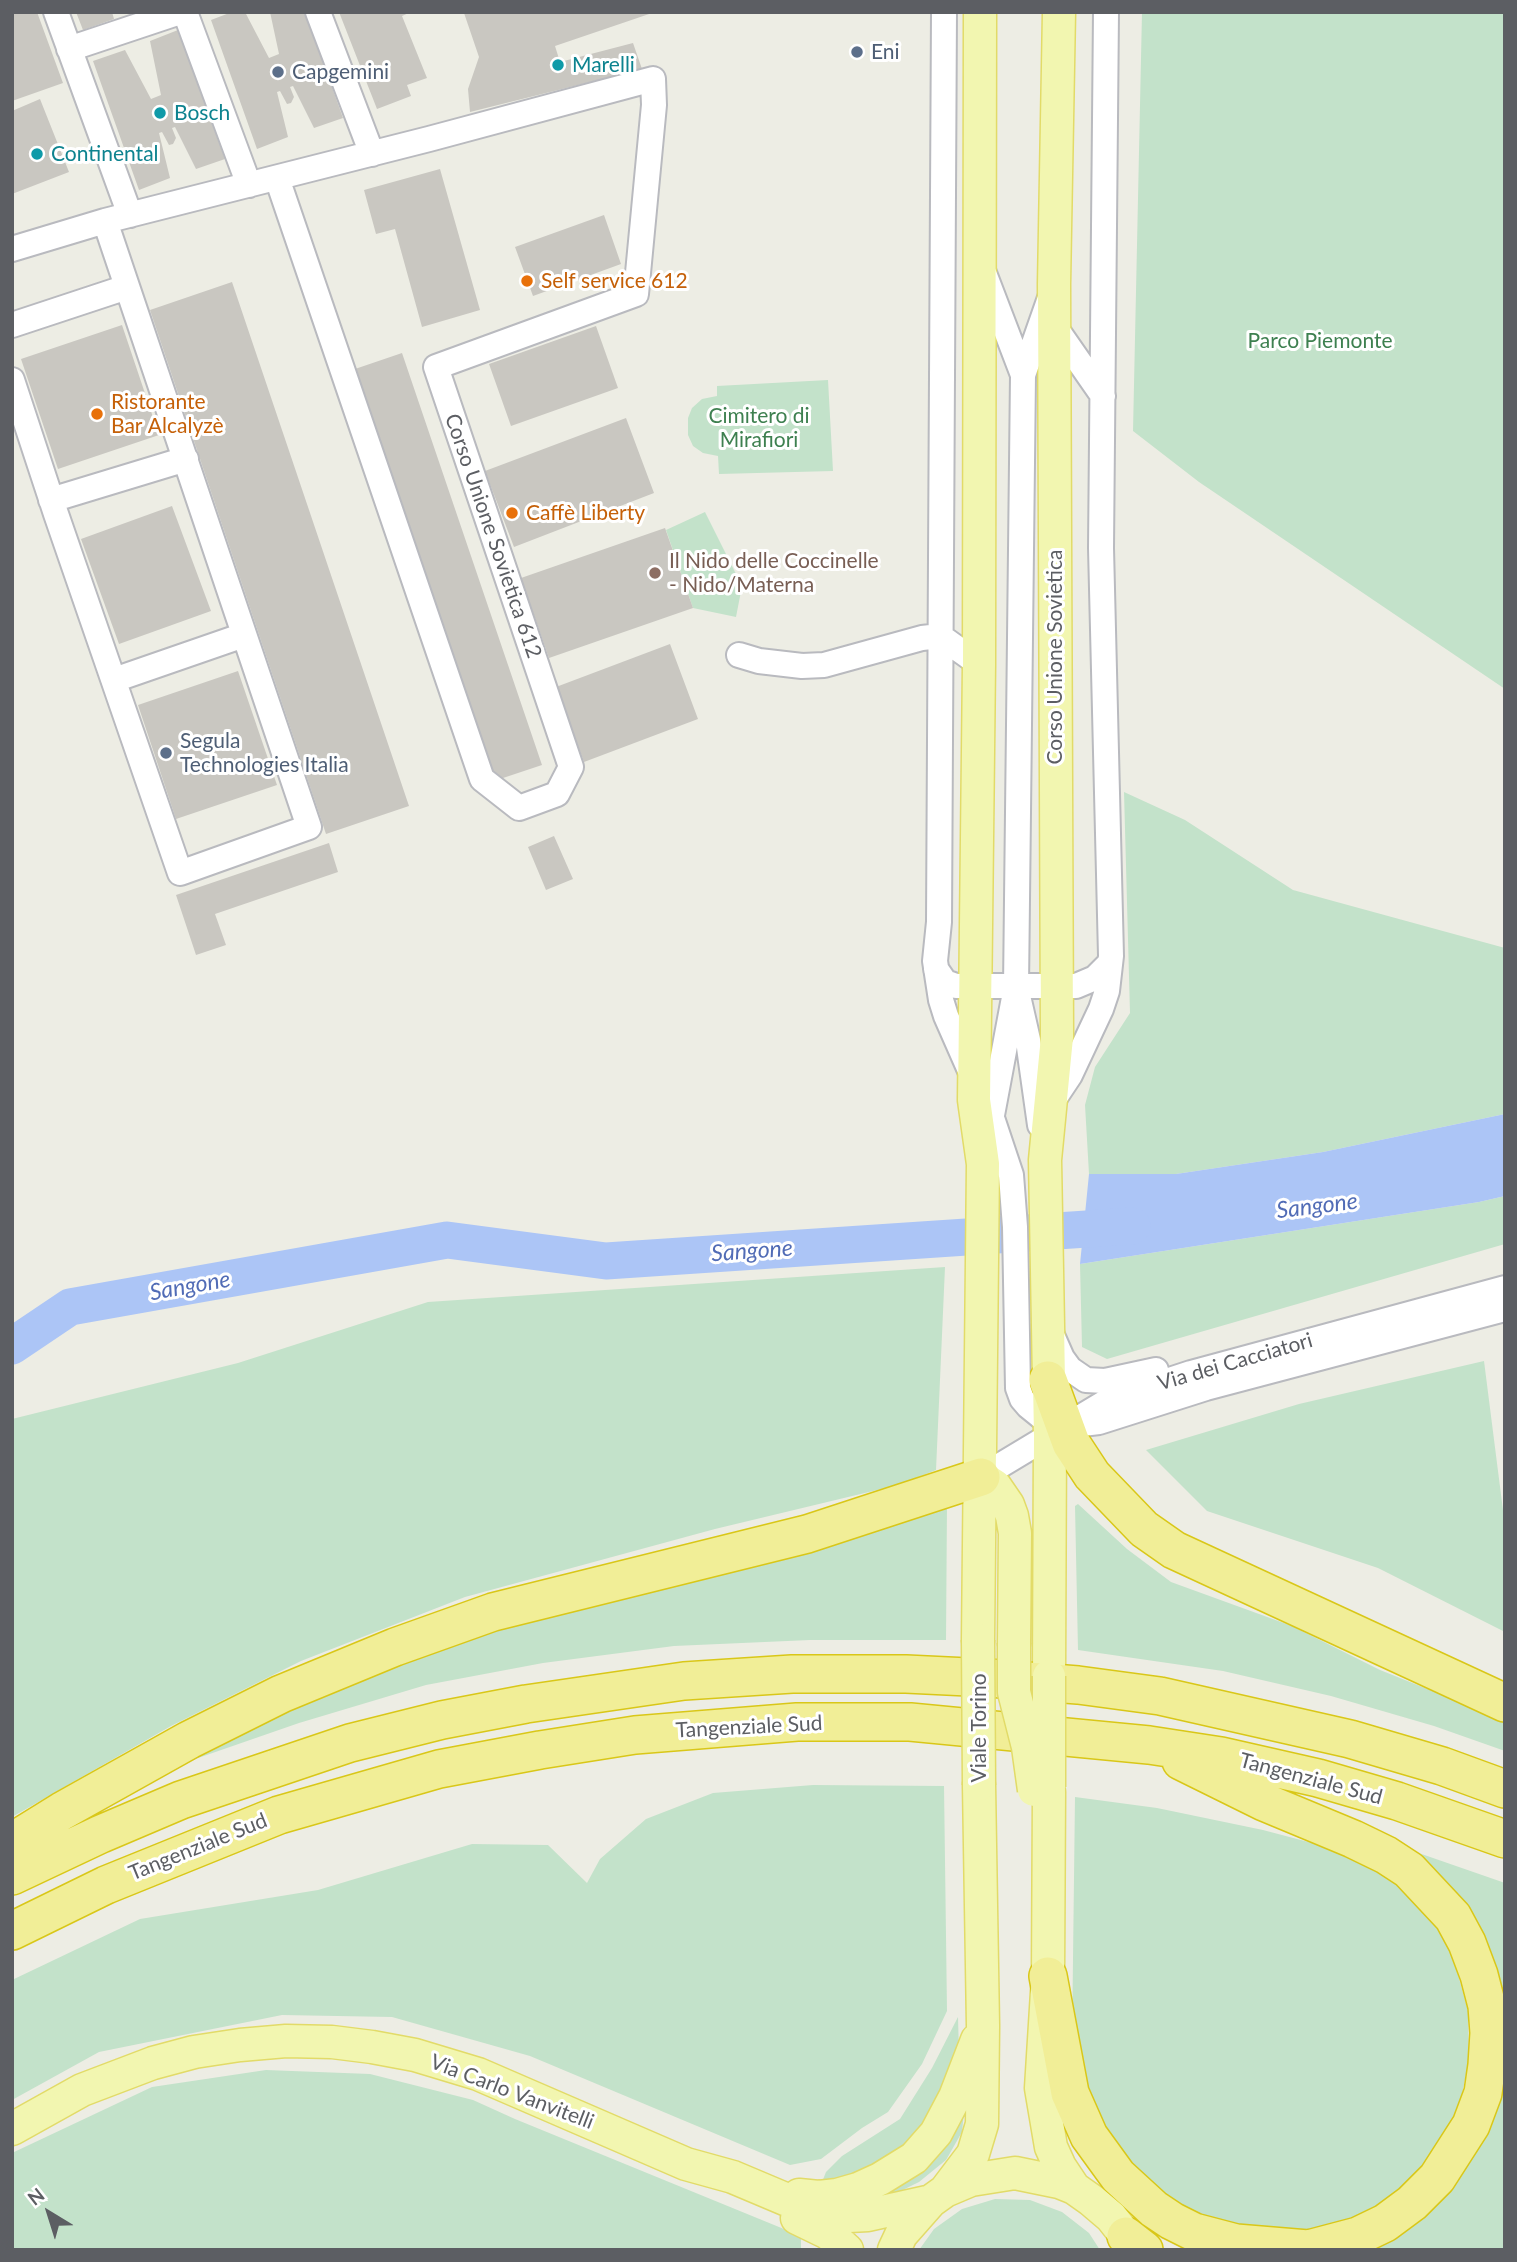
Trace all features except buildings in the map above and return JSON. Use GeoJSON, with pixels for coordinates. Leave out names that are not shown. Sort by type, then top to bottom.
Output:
{"type":"FeatureCollection","features":[{"type":"Feature","properties":{"kind":"highway"},"geometry":{"type":"LineString","coordinates":[[1048,1380],[1075,1427],[1091,1475],[1144,1529],[1174,1550],[1505,1703]]}},
{"type":"Feature","properties":{"kind":"highway"},"geometry":{"type":"LineString","coordinates":[[12,1842],[190,1740],[281,1694],[395,1647],[493,1612],[807,1534],[981,1477]]}},
{"type":"Feature","properties":{"kind":"highway"},"geometry":{"type":"LineString","coordinates":[[12,1876],[181,1800],[349,1743],[442,1720],[526,1704],[684,1681],[792,1674],[906,1674],[989,1678],[1078,1685],[1160,1696],[1350,1739],[1442,1766],[1505,1789]]}},
{"type":"Feature","properties":{"kind":"highway","name":"Tangenziale Sud"},"geometry":{"type":"LineString","coordinates":[[12,1931],[106,1885],[279,1815],[439,1769],[635,1735],[797,1722],[910,1722],[1149,1745],[1221,1756],[1318,1778],[1396,1801],[1505,1839]]}},
{"type":"Feature","properties":{"kind":"highway"},"geometry":{"type":"LineString","coordinates":[[1048,1976],[1070,2093],[1089,2136],[1118,2176],[1154,2209],[1194,2232],[1237,2242],[1306,2249],[1348,2239],[1385,2223],[1412,2203],[1437,2178],[1471,2125],[1483,2093],[1487,2065],[1487,2006],[1467,1943],[1453,1917],[1409,1870],[1386,1855],[1264,1802],[1149,1745]]}},
{"type":"Feature","properties":{"kind":"main road"},"geometry":{"type":"LineString","coordinates":[[980,12],[979,664],[974,1100],[992,1173]]}},
{"type":"Feature","properties":{"kind":"main road","name":"Corso Unione Sovietica"},"geometry":{"type":"LineString","coordinates":[[1047,1320],[1031,1253],[1045,1171],[1057,1037],[1055,284],[1059,12]]}},
{"type":"Feature","properties":{"kind":"main road","name":"Viale Torino"},"geometry":{"type":"LineString","coordinates":[[894,2250],[901,2235],[965,2165],[979,2139],[982,2124],[978,1640],[982,1253],[992,1173]]}},
{"type":"Feature","properties":{"kind":"main road"},"geometry":{"type":"LineString","coordinates":[[1047,1320],[1048,1380]]}},
{"type":"Feature","properties":{"kind":"main road"},"geometry":{"type":"LineString","coordinates":[[1042,1791],[1049,1646],[1050,1488],[1075,1427]]}},
{"type":"Feature","properties":{"kind":"main road"},"geometry":{"type":"LineString","coordinates":[[981,1477],[995,1486],[1012,1516],[1015,1533],[1014,1690],[1017,1711],[1042,1791],[1049,1838],[1048,1976],[1041,2088],[1046,2124],[1051,2147],[1074,2188],[1111,2217],[1133,2245]]}},
{"type":"Feature","properties":{"kind":"main road"},"geometry":{"type":"LineString","coordinates":[[763,2190],[819,2197],[837,2195],[880,2179],[914,2158],[936,2133],[983,2026]]}},
{"type":"Feature","properties":{"kind":"main road","name":"Via Carlo Vanvitelli"},"geometry":{"type":"LineString","coordinates":[[12,2129],[82,2090],[153,2063],[194,2052],[240,2045],[286,2041],[332,2042],[373,2047],[444,2063],[478,2074],[687,2164],[733,2177],[816,2212],[868,2215],[938,2196],[971,2180],[1015,2173],[1059,2182],[1074,2188]]}},
{"type":"Feature","properties":{"kind":"main road","name":"Via Carlo Vanvitelli"},"geometry":{"type":"LineString","coordinates":[[687,2164],[724,2187],[828,2233],[847,2250]]}},
{"type":"Feature","properties":{"kind":"street"},"geometry":{"type":"LineString","coordinates":[[56,12],[130,215]]}},
{"type":"Feature","properties":{"kind":"street"},"geometry":{"type":"LineString","coordinates":[[69,49],[180,12]]}},
{"type":"Feature","properties":{"kind":"street"},"geometry":{"type":"LineString","coordinates":[[185,12],[249,185]]}},
{"type":"Feature","properties":{"kind":"street"},"geometry":{"type":"LineString","coordinates":[[318,12],[372,154]]}},
{"type":"Feature","properties":{"kind":"street"},"geometry":{"type":"LineString","coordinates":[[944,12],[939,922],[936,969],[946,1016],[974,1080]]}},
{"type":"Feature","properties":{"kind":"street","name":"Corso Unione Sovietica"},"geometry":{"type":"LineString","coordinates":[[1050,1105],[1070,1075],[1101,1009],[1107,991],[1110,963],[1101,548],[1106,12]]}},
{"type":"Feature","properties":{"kind":"street","name":"Corso Unione Sovietica 612"},"geometry":{"type":"LineString","coordinates":[[12,249],[105,221],[372,154],[653,79],[654,105],[636,294],[436,367],[571,767],[557,794],[519,808],[482,779],[277,178]]}},
{"type":"Feature","properties":{"kind":"street"},"geometry":{"type":"LineString","coordinates":[[12,380],[180,873],[309,827],[105,221]]}},
{"type":"Feature","properties":{"kind":"street"},"geometry":{"type":"LineString","coordinates":[[980,262],[1023,375]]}},
{"type":"Feature","properties":{"kind":"street"},"geometry":{"type":"LineString","coordinates":[[1023,375],[1055,284]]}},
{"type":"Feature","properties":{"kind":"street"},"geometry":{"type":"LineString","coordinates":[[12,325],[127,287]]}},
{"type":"Feature","properties":{"kind":"street"},"geometry":{"type":"LineString","coordinates":[[1055,327],[1103,396]]}},
{"type":"Feature","properties":{"kind":"street","name":"Corso Unione Sovietica"},"geometry":{"type":"LineString","coordinates":[[1016,986],[1023,375]]}},
{"type":"Feature","properties":{"kind":"street"},"geometry":{"type":"LineString","coordinates":[[51,500],[186,459]]}},
{"type":"Feature","properties":{"kind":"street"},"geometry":{"type":"LineString","coordinates":[[941,466],[979,497]]}},
{"type":"Feature","properties":{"kind":"street"},"geometry":{"type":"LineString","coordinates":[[114,680],[244,635]]}},
{"type":"Feature","properties":{"kind":"street"},"geometry":{"type":"LineString","coordinates":[[739,655],[759,661],[802,666],[824,665],[922,638],[940,636],[979,664]]}},
{"type":"Feature","properties":{"kind":"street"},"geometry":{"type":"LineString","coordinates":[[936,969],[945,982],[956,986],[1076,986],[1103,972],[1110,963]]}},
{"type":"Feature","properties":{"kind":"street"},"geometry":{"type":"LineString","coordinates":[[1016,986],[992,1117],[992,1173],[1031,1253],[1018,1388],[1028,1406],[1075,1427]]}},
{"type":"Feature","properties":{"kind":"street"},"geometry":{"type":"LineString","coordinates":[[1016,986],[1028,1040],[1045,1171]]}},
{"type":"Feature","properties":{"kind":"street","name":"Via dei Cacciatori"},"geometry":{"type":"LineString","coordinates":[[981,1477],[1075,1427],[1110,1400],[1191,1373],[1505,1288]]}},
{"type":"Feature","properties":{"kind":"street","name":"Via dei Cacciatori"},"geometry":{"type":"LineString","coordinates":[[1075,1427],[1206,1388],[1505,1309]]}},
{"type":"Feature","properties":{"kind":"street"},"geometry":{"type":"LineString","coordinates":[[1047,1320],[1062,1358],[1070,1369],[1086,1380],[1105,1381],[1152,1370],[1191,1373]]}},
{"type":"Feature","properties":{"kind":"green space","name":"Parco Piemonte"},"geometry":{"type":"Polygon","coordinates":[[[1142,12],[1505,12],[1505,689],[1199,482],[1133,431],[1142,12]]]}},
{"type":"Feature","properties":{"kind":"green space","name":"Cimitero di Mirafiori"},"geometry":{"type":"Polygon","coordinates":[[[828,380],[833,471],[719,474],[718,456],[703,453],[693,446],[688,435],[688,418],[692,408],[702,399],[717,396],[717,386],[828,380]]]}},
{"type":"Feature","properties":{"kind":"green space"},"geometry":{"type":"Polygon","coordinates":[[[705,512],[742,586],[736,617],[693,608],[666,530],[705,512]]]}},
{"type":"Feature","properties":{"kind":"green space"},"geometry":{"type":"Polygon","coordinates":[[[1124,792],[1185,820],[1293,890],[1505,948],[1505,1114],[1323,1152],[1176,1174],[1089,1174],[1085,1105],[1095,1067],[1130,1013],[1124,792]]]}},
{"type":"Feature","properties":{"kind":"green space"},"geometry":{"type":"Polygon","coordinates":[[[1505,1196],[1505,1244],[1107,1359],[1082,1347],[1080,1264],[1505,1196]]]}},
{"type":"Feature","properties":{"kind":"green space"},"geometry":{"type":"Polygon","coordinates":[[[945,1267],[936,1470],[898,1485],[715,1529],[465,1597],[301,1661],[171,1726],[12,1817],[12,1419],[238,1363],[428,1302],[945,1267]]]}},
{"type":"Feature","properties":{"kind":"green space"},"geometry":{"type":"Polygon","coordinates":[[[1484,1361],[1505,1526],[1505,1632],[1378,1568],[1207,1511],[1146,1450],[1299,1404],[1484,1361]]]}},
{"type":"Feature","properties":{"kind":"green space"},"geometry":{"type":"Polygon","coordinates":[[[947,1504],[946,1640],[810,1640],[674,1646],[543,1663],[426,1685],[299,1723],[175,1766],[236,1731],[413,1652],[947,1504]]]}},
{"type":"Feature","properties":{"kind":"green space"},"geometry":{"type":"Polygon","coordinates":[[[1078,1504],[1127,1549],[1171,1582],[1292,1626],[1380,1670],[1505,1720],[1505,1751],[1434,1726],[1331,1696],[1223,1671],[1078,1650],[1075,1506],[1078,1504]]]}},
{"type":"Feature","properties":{"kind":"green space"},"geometry":{"type":"Polygon","coordinates":[[[813,1785],[944,1786],[947,2011],[922,2064],[888,2112],[821,2159],[790,2165],[530,2056],[392,2017],[282,2015],[99,2052],[12,2100],[12,1980],[140,1919],[318,1890],[472,1844],[548,1845],[587,1883],[600,1859],[646,1819],[713,1793],[813,1785]]]}},
{"type":"Feature","properties":{"kind":"green space"},"geometry":{"type":"Polygon","coordinates":[[[1075,1797],[1157,1808],[1263,1830],[1335,1849],[1392,1877],[1435,1923],[1451,1949],[1468,2011],[1469,2059],[1460,2105],[1446,2133],[1423,2166],[1397,2192],[1359,2220],[1324,2232],[1260,2238],[1166,2207],[1092,2123],[1072,2040],[1075,1797]]]}},
{"type":"Feature","properties":{"kind":"green space"},"geometry":{"type":"Polygon","coordinates":[[[1410,1850],[1505,1883],[1505,2250],[1357,2250],[1419,2213],[1471,2161],[1497,2093],[1503,2026],[1410,1850]]]}},
{"type":"Feature","properties":{"kind":"green space"},"geometry":{"type":"Polygon","coordinates":[[[958,2017],[959,2054],[925,2130],[896,2157],[820,2187],[826,2172],[842,2156],[900,2119],[932,2068],[958,2017]]]}},
{"type":"Feature","properties":{"kind":"green space"},"geometry":{"type":"Polygon","coordinates":[[[266,2070],[370,2074],[473,2100],[801,2236],[801,2250],[12,2250],[12,2153],[152,2087],[266,2070]]]}},
{"type":"Feature","properties":{"kind":"green space"},"geometry":{"type":"Polygon","coordinates":[[[965,2102],[962,2132],[946,2160],[919,2182],[874,2204],[870,2193],[965,2102]]]}},
{"type":"Feature","properties":{"kind":"green space"},"geometry":{"type":"Polygon","coordinates":[[[995,2199],[1030,2200],[1062,2212],[1089,2233],[1100,2250],[919,2250],[934,2229],[962,2209],[995,2199]]]}},
{"type":"Feature","properties":{"kind":"water"},"geometry":{"type":"Polygon","coordinates":[[[1505,1114],[1505,1196],[1080,1264],[1089,1174],[1176,1174],[1323,1152],[1505,1114]]]}},
{"type":"Feature","properties":{"kind":"waterway","name":"Sangone"},"geometry":{"type":"LineString","coordinates":[[12,1346],[70,1307],[447,1240],[606,1261],[1132,1226]]}},
{"type":"Feature","properties":{"kind":"place","name":"Eni"},"geometry":{"type":"Point","coordinates":[857,52]}},
{"type":"Feature","properties":{"kind":"place","name":"Marelli"},"geometry":{"type":"Point","coordinates":[558,65]}},
{"type":"Feature","properties":{"kind":"place","name":"Capgemini"},"geometry":{"type":"Point","coordinates":[278,72]}},
{"type":"Feature","properties":{"kind":"place","name":"Bosch"},"geometry":{"type":"Point","coordinates":[160,113]}},
{"type":"Feature","properties":{"kind":"place","name":"Continental"},"geometry":{"type":"Point","coordinates":[37,154]}},
{"type":"Feature","properties":{"kind":"place","name":"Self service 612"},"geometry":{"type":"Point","coordinates":[527,281]}},
{"type":"Feature","properties":{"kind":"place","name":"Ristorante Bar Alcalyzè"},"geometry":{"type":"Point","coordinates":[97,414]}},
{"type":"Feature","properties":{"kind":"place","name":"Caffè Liberty"},"geometry":{"type":"Point","coordinates":[512,513]}},
{"type":"Feature","properties":{"kind":"place","name":"Il Nido delle Coccinelle - Nido/Materna"},"geometry":{"type":"Point","coordinates":[655,573]}},
{"type":"Feature","properties":{"kind":"place","name":"Segula Technologies Italia"},"geometry":{"type":"Point","coordinates":[166,753]}}]}
